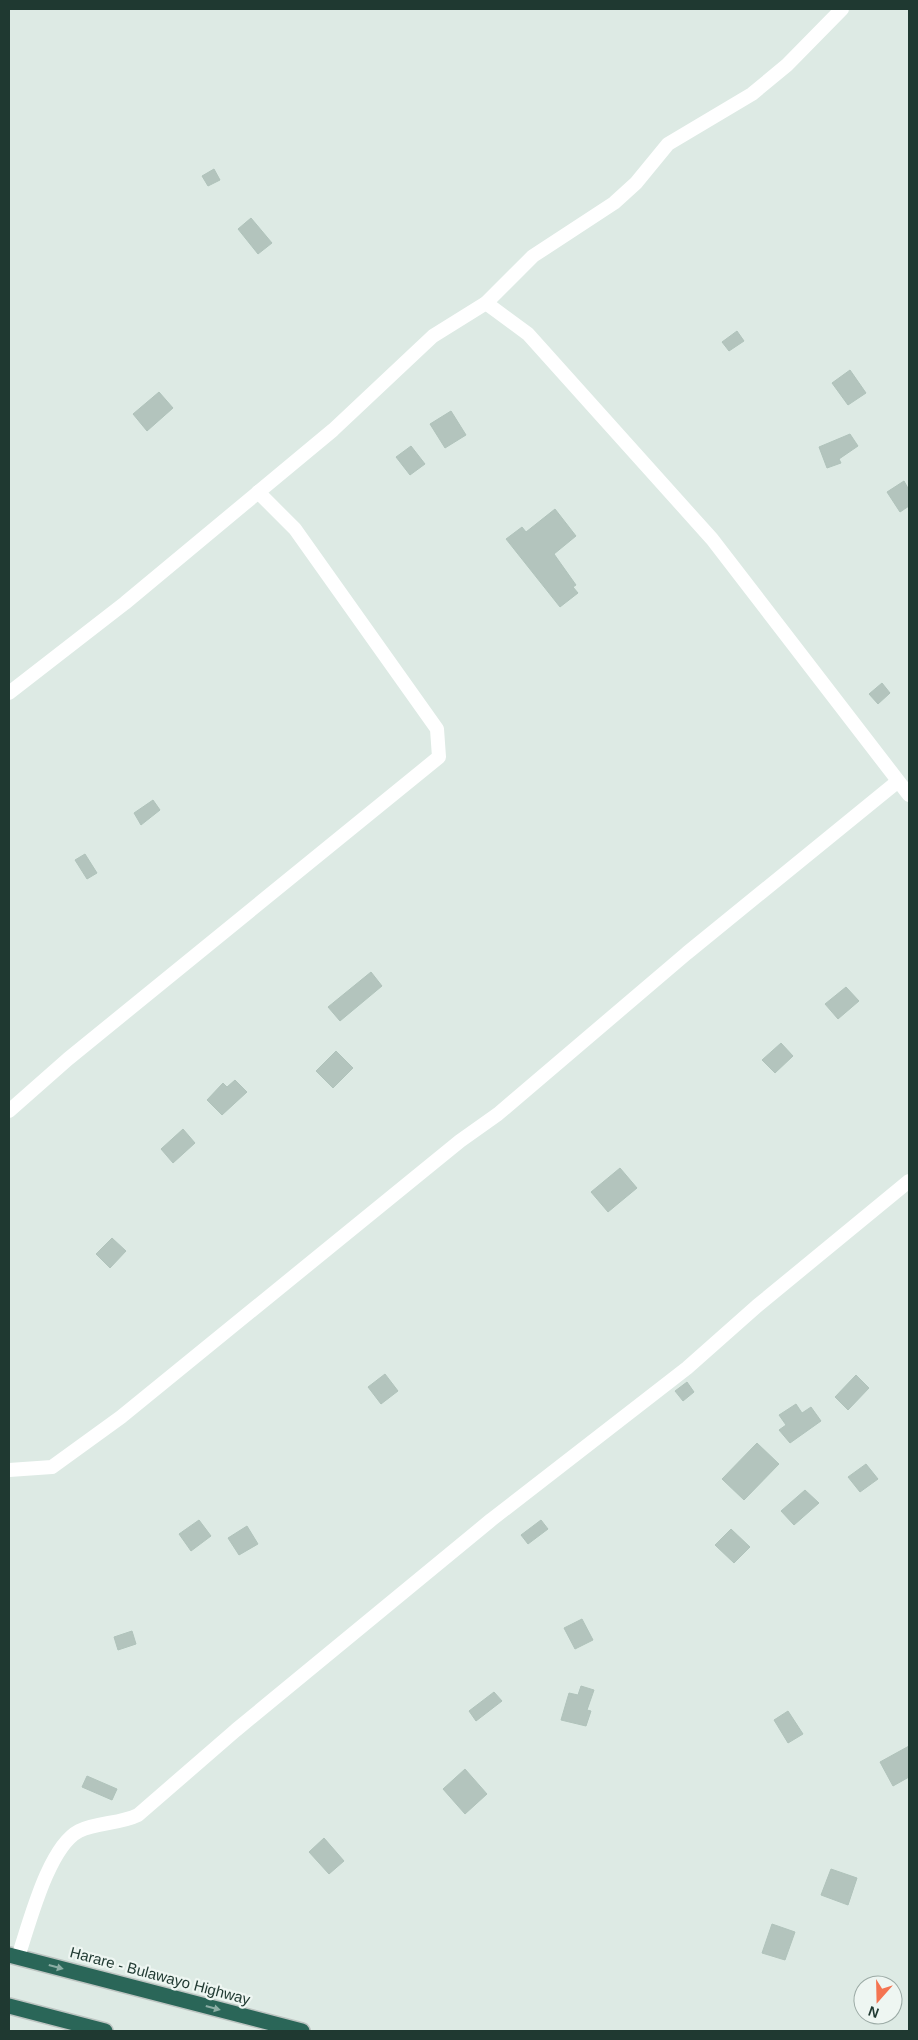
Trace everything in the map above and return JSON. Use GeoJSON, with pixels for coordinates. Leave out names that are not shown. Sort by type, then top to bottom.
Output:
{"type":"FeatureCollection","features":[{"type":"Feature","properties":{"kind":"highway","name":"Harare - Bulawayo Highway"},"geometry":{"type":"LineString","coordinates":[[13,1956],[302,2031]]}},
{"type":"Feature","properties":{"kind":"highway"},"geometry":{"type":"LineString","coordinates":[[9,2006],[105,2031]]}},
{"type":"Feature","properties":{"kind":"street"},"geometry":{"type":"LineString","coordinates":[[9,693],[124,603],[333,430],[433,336],[486,302],[533,256],[614,203],[636,183],[668,144],[752,94],[786,65],[842,9]]}},
{"type":"Feature","properties":{"kind":"street"},"geometry":{"type":"LineString","coordinates":[[486,302],[528,334],[712,539],[897,782],[909,795]]}},
{"type":"Feature","properties":{"kind":"street"},"geometry":{"type":"LineString","coordinates":[[9,1111],[68,1059],[439,757],[437,729],[295,529],[258,492]]}},
{"type":"Feature","properties":{"kind":"street"},"geometry":{"type":"LineString","coordinates":[[9,1470],[52,1467],[121,1417],[460,1141],[498,1114],[686,953],[897,782]]}},
{"type":"Feature","properties":{"kind":"street"},"geometry":{"type":"LineString","coordinates":[[13,1956],[53,1861],[67,1840],[79,1831],[126,1821],[138,1815],[236,1730],[461,1545],[687,1368],[909,1180]]}},
{"type":"Feature","properties":{"kind":"building"},"geometry":{"type":"Polygon","coordinates":[[[214,169],[220,180],[208,186],[202,176],[214,169]]]}},
{"type":"Feature","properties":{"kind":"building"},"geometry":{"type":"Polygon","coordinates":[[[251,218],[272,243],[258,254],[238,229],[251,218]]]}},
{"type":"Feature","properties":{"kind":"building"},"geometry":{"type":"Polygon","coordinates":[[[737,331],[744,341],[729,351],[722,342],[737,331]]]}},
{"type":"Feature","properties":{"kind":"building"},"geometry":{"type":"Polygon","coordinates":[[[850,370],[866,393],[848,405],[832,383],[850,370]]]}},
{"type":"Feature","properties":{"kind":"building"},"geometry":{"type":"Polygon","coordinates":[[[159,392],[173,408],[147,431],[133,414],[159,392]]]}},
{"type":"Feature","properties":{"kind":"building"},"geometry":{"type":"Polygon","coordinates":[[[451,411],[466,435],[445,448],[430,424],[451,411]]]}},
{"type":"Feature","properties":{"kind":"building"},"geometry":{"type":"Polygon","coordinates":[[[850,434],[858,446],[839,459],[841,463],[827,468],[819,447],[850,434]]]}},
{"type":"Feature","properties":{"kind":"building"},"geometry":{"type":"Polygon","coordinates":[[[411,446],[425,464],[410,475],[396,457],[411,446]]]}},
{"type":"Feature","properties":{"kind":"building"},"geometry":{"type":"Polygon","coordinates":[[[904,481],[909,490],[909,506],[900,512],[887,492],[904,481]]]}},
{"type":"Feature","properties":{"kind":"building"},"geometry":{"type":"Polygon","coordinates":[[[555,509],[576,536],[554,554],[576,585],[573,587],[578,593],[560,607],[506,539],[522,527],[526,532],[555,509]]]}},
{"type":"Feature","properties":{"kind":"building"},"geometry":{"type":"Polygon","coordinates":[[[882,683],[890,693],[878,704],[869,694],[882,683]]]}},
{"type":"Feature","properties":{"kind":"building"},"geometry":{"type":"Polygon","coordinates":[[[153,800],[160,810],[141,825],[134,813],[153,800]]]}},
{"type":"Feature","properties":{"kind":"building"},"geometry":{"type":"Polygon","coordinates":[[[85,854],[97,873],[87,879],[75,860],[85,854]]]}},
{"type":"Feature","properties":{"kind":"building"},"geometry":{"type":"Polygon","coordinates":[[[371,972],[382,986],[340,1021],[328,1007],[371,972]]]}},
{"type":"Feature","properties":{"kind":"building"},"geometry":{"type":"Polygon","coordinates":[[[846,987],[859,1001],[838,1019],[825,1004],[846,987]]]}},
{"type":"Feature","properties":{"kind":"building"},"geometry":{"type":"Polygon","coordinates":[[[781,1043],[793,1056],[775,1073],[762,1060],[781,1043]]]}},
{"type":"Feature","properties":{"kind":"building"},"geometry":{"type":"Polygon","coordinates":[[[336,1051],[353,1068],[333,1088],[316,1071],[336,1051]]]}},
{"type":"Feature","properties":{"kind":"building"},"geometry":{"type":"Polygon","coordinates":[[[235,1080],[247,1092],[222,1115],[207,1100],[223,1083],[227,1087],[235,1080]]]}},
{"type":"Feature","properties":{"kind":"building"},"geometry":{"type":"Polygon","coordinates":[[[183,1129],[195,1143],[173,1163],[161,1149],[183,1129]]]}},
{"type":"Feature","properties":{"kind":"building"},"geometry":{"type":"Polygon","coordinates":[[[620,1168],[637,1188],[608,1212],[591,1192],[620,1168]]]}},
{"type":"Feature","properties":{"kind":"building"},"geometry":{"type":"Polygon","coordinates":[[[112,1238],[126,1251],[110,1268],[96,1254],[112,1238]]]}},
{"type":"Feature","properties":{"kind":"building"},"geometry":{"type":"Polygon","coordinates":[[[385,1374],[398,1391],[381,1404],[368,1387],[385,1374]]]}},
{"type":"Feature","properties":{"kind":"building"},"geometry":{"type":"Polygon","coordinates":[[[856,1375],[869,1388],[848,1410],[835,1397],[856,1375]]]}},
{"type":"Feature","properties":{"kind":"building"},"geometry":{"type":"Polygon","coordinates":[[[687,1382],[694,1392],[683,1401],[675,1391],[687,1382]]]}},
{"type":"Feature","properties":{"kind":"building"},"geometry":{"type":"Polygon","coordinates":[[[796,1404],[802,1413],[811,1407],[821,1421],[790,1443],[779,1430],[786,1425],[779,1415],[796,1404]]]}},
{"type":"Feature","properties":{"kind":"building"},"geometry":{"type":"Polygon","coordinates":[[[757,1443],[779,1464],[744,1500],[722,1479],[757,1443]]]}},
{"type":"Feature","properties":{"kind":"building"},"geometry":{"type":"Polygon","coordinates":[[[866,1464],[878,1479],[860,1492],[848,1477],[866,1464]]]}},
{"type":"Feature","properties":{"kind":"building"},"geometry":{"type":"Polygon","coordinates":[[[805,1490],[819,1503],[794,1525],[781,1511],[805,1490]]]}},
{"type":"Feature","properties":{"kind":"building"},"geometry":{"type":"Polygon","coordinates":[[[199,1520],[211,1536],[191,1551],[179,1534],[199,1520]]]}},
{"type":"Feature","properties":{"kind":"building"},"geometry":{"type":"Polygon","coordinates":[[[541,1520],[548,1529],[528,1544],[521,1535],[541,1520]]]}},
{"type":"Feature","properties":{"kind":"building"},"geometry":{"type":"Polygon","coordinates":[[[247,1526],[258,1544],[239,1555],[228,1538],[247,1526]]]}},
{"type":"Feature","properties":{"kind":"building"},"geometry":{"type":"Polygon","coordinates":[[[731,1529],[750,1547],[734,1563],[715,1545],[731,1529]]]}},
{"type":"Feature","properties":{"kind":"building"},"geometry":{"type":"Polygon","coordinates":[[[582,1619],[593,1640],[575,1649],[564,1628],[582,1619]]]}},
{"type":"Feature","properties":{"kind":"building"},"geometry":{"type":"Polygon","coordinates":[[[132,1631],[136,1644],[118,1650],[114,1637],[132,1631]]]}},
{"type":"Feature","properties":{"kind":"building"},"geometry":{"type":"Polygon","coordinates":[[[581,1686],[594,1690],[587,1710],[591,1711],[586,1726],[561,1720],[569,1693],[578,1695],[581,1686]]]}},
{"type":"Feature","properties":{"kind":"building"},"geometry":{"type":"Polygon","coordinates":[[[494,1692],[502,1701],[476,1721],[469,1711],[494,1692]]]}},
{"type":"Feature","properties":{"kind":"building"},"geometry":{"type":"Polygon","coordinates":[[[788,1711],[803,1734],[788,1743],[774,1720],[788,1711]]]}},
{"type":"Feature","properties":{"kind":"building"},"geometry":{"type":"Polygon","coordinates":[[[909,1746],[909,1777],[893,1786],[880,1762],[909,1746]]]}},
{"type":"Feature","properties":{"kind":"building"},"geometry":{"type":"Polygon","coordinates":[[[465,1769],[487,1794],[465,1814],[443,1789],[465,1769]]]}},
{"type":"Feature","properties":{"kind":"building"},"geometry":{"type":"Polygon","coordinates":[[[87,1776],[117,1789],[112,1800],[82,1787],[87,1776]]]}},
{"type":"Feature","properties":{"kind":"building"},"geometry":{"type":"Polygon","coordinates":[[[324,1838],[344,1861],[329,1874],[309,1852],[324,1838]]]}},
{"type":"Feature","properties":{"kind":"building"},"geometry":{"type":"Polygon","coordinates":[[[831,1869],[857,1878],[848,1905],[821,1895],[831,1869]]]}},
{"type":"Feature","properties":{"kind":"building"},"geometry":{"type":"Polygon","coordinates":[[[772,1924],[795,1932],[785,1960],[762,1953],[772,1924]]]}}]}
